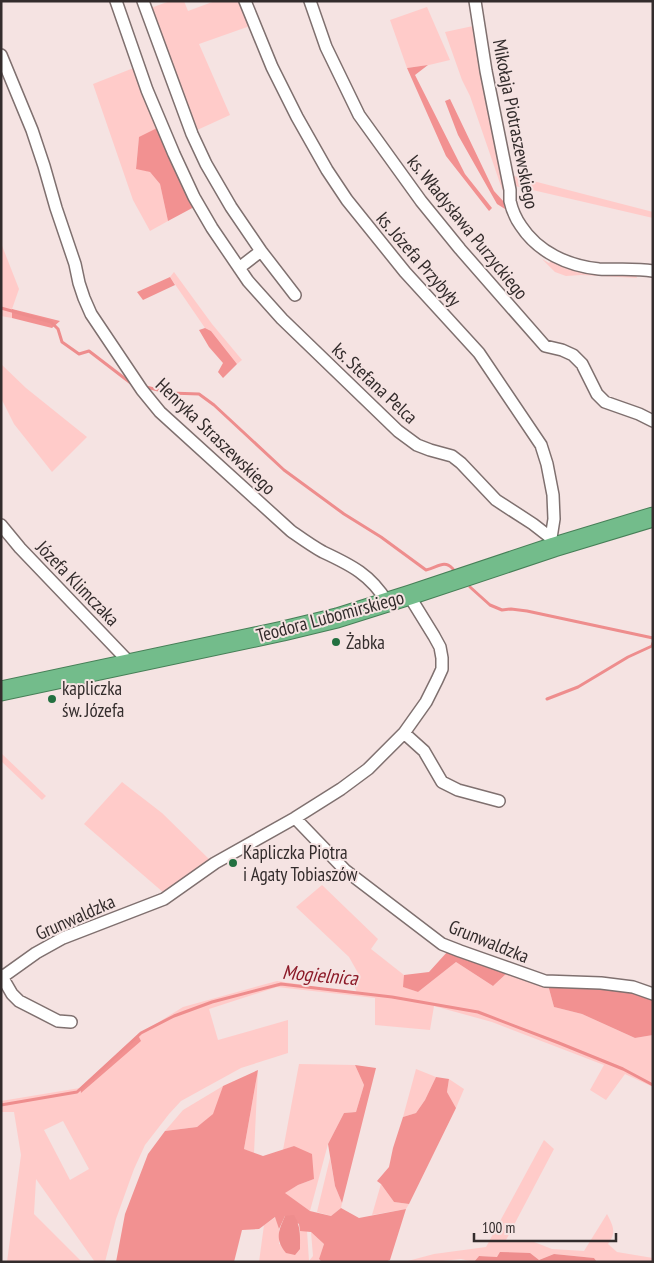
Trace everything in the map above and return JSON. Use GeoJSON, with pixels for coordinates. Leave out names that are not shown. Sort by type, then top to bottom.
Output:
{"type":"FeatureCollection","features":[{"type":"Feature","properties":{"kind":"highway","name":"Teodora Lubomirskiego"},"geometry":{"type":"LineString","coordinates":[[1,691],[337,618],[410,595],[552,542],[653,517]]}},
{"type":"Feature","properties":{"kind":"street","name":"ks. Stefana Pelca"},"geometry":{"type":"LineString","coordinates":[[116,1],[147,90],[194,197],[212,228],[248,281],[282,319],[398,431],[417,445],[452,456],[496,500],[533,524],[552,542]]}},
{"type":"Feature","properties":{"kind":"street"},"geometry":{"type":"LineString","coordinates":[[144,1],[192,134],[206,164],[231,207],[261,251],[295,295]]}},
{"type":"Feature","properties":{"kind":"street","name":"ks. Józefa Przybyły"},"geometry":{"type":"LineString","coordinates":[[245,1],[272,67],[297,117],[327,170],[347,200],[405,272],[479,353],[541,445],[546,459],[553,495],[554,519],[552,542]]}},
{"type":"Feature","properties":{"kind":"street","name":"ks. Władysława Purzyckiego"},"geometry":{"type":"LineString","coordinates":[[310,1],[326,47],[359,115],[422,201],[455,242],[545,346],[562,350],[582,364],[597,394],[608,404],[639,414],[653,421]]}},
{"type":"Feature","properties":{"kind":"street","name":"Mikołaja Piotraszewskiego"},"geometry":{"type":"LineString","coordinates":[[475,1],[486,71],[510,190],[510,202],[516,218],[528,237],[541,248],[572,264],[598,269],[653,271]]}},
{"type":"Feature","properties":{"kind":"street","name":"Henryka Straszewskiego"},"geometry":{"type":"LineString","coordinates":[[1,55],[42,158],[84,298],[91,314],[142,390],[160,412],[291,531],[323,552],[360,572],[373,584],[387,602]]}},
{"type":"Feature","properties":{"kind":"street"},"geometry":{"type":"LineString","coordinates":[[239,268],[261,251]]}},
{"type":"Feature","properties":{"kind":"street","name":"Józefa Klimczaka"},"geometry":{"type":"LineString","coordinates":[[1,525],[20,548],[131,664]]}},
{"type":"Feature","properties":{"kind":"street","name":"Grunwaldzka"},"geometry":{"type":"LineString","coordinates":[[2,977],[36,953],[63,938],[164,899],[215,862],[295,818],[341,789],[368,769],[404,733],[426,702],[442,669],[440,647],[410,595]]}},
{"type":"Feature","properties":{"kind":"street"},"geometry":{"type":"LineString","coordinates":[[404,733],[424,751],[442,782],[458,790],[499,801]]}},
{"type":"Feature","properties":{"kind":"street","name":"Grunwaldzka"},"geometry":{"type":"LineString","coordinates":[[295,818],[345,870],[442,944],[545,981],[601,983],[633,987],[653,994]]}},
{"type":"Feature","properties":{"kind":"street"},"geometry":{"type":"LineString","coordinates":[[2,977],[12,994],[19,1001],[58,1021],[71,1022]]}},
{"type":"Feature","properties":{"kind":"shaded area"},"geometry":{"type":"Polygon","coordinates":[[[170,1],[184,1],[188,11],[215,1],[240,1],[250,26],[199,44],[230,115],[195,131],[148,9],[170,1]]]}},
{"type":"Feature","properties":{"kind":"shaded area"},"geometry":{"type":"Polygon","coordinates":[[[427,7],[450,60],[407,68],[390,20],[427,7]]]}},
{"type":"Feature","properties":{"kind":"shaded area"},"geometry":{"type":"Polygon","coordinates":[[[473,26],[507,194],[502,189],[470,96],[462,80],[445,32],[473,26]]]}},
{"type":"Feature","properties":{"kind":"shaded area"},"geometry":{"type":"Polygon","coordinates":[[[428,65],[415,75],[465,174],[492,208],[489,211],[446,156],[407,68],[428,65]]]}},
{"type":"Feature","properties":{"kind":"shaded area"},"geometry":{"type":"Polygon","coordinates":[[[136,67],[159,127],[139,138],[136,168],[150,172],[160,184],[168,221],[150,231],[133,200],[93,84],[136,67]]]}},
{"type":"Feature","properties":{"kind":"shaded area"},"geometry":{"type":"Polygon","coordinates":[[[450,99],[494,191],[504,202],[505,209],[497,204],[458,135],[445,101],[450,99]]]}},
{"type":"Feature","properties":{"kind":"shaded area"},"geometry":{"type":"Polygon","coordinates":[[[159,127],[196,206],[168,221],[160,184],[150,172],[136,169],[139,137],[159,127]]]}},
{"type":"Feature","properties":{"kind":"shaded area"},"geometry":{"type":"Polygon","coordinates":[[[510,175],[653,212],[653,218],[511,185],[510,175]]]}},
{"type":"Feature","properties":{"kind":"shaded area"},"geometry":{"type":"Polygon","coordinates":[[[1,243],[19,289],[12,309],[12,318],[1,316],[1,243]]]}},
{"type":"Feature","properties":{"kind":"shaded area"},"geometry":{"type":"Polygon","coordinates":[[[542,259],[549,263],[553,259],[635,272],[637,278],[566,276],[555,272],[542,259]]]}},
{"type":"Feature","properties":{"kind":"shaded area"},"geometry":{"type":"Polygon","coordinates":[[[174,272],[212,324],[242,360],[237,364],[211,331],[205,328],[170,277],[174,272]]]}},
{"type":"Feature","properties":{"kind":"shaded area"},"geometry":{"type":"Polygon","coordinates":[[[170,277],[175,285],[143,300],[137,292],[170,277]]]}},
{"type":"Feature","properties":{"kind":"shaded area"},"geometry":{"type":"Polygon","coordinates":[[[12,309],[60,321],[52,328],[12,318],[12,309]]]}},
{"type":"Feature","properties":{"kind":"shaded area"},"geometry":{"type":"Polygon","coordinates":[[[205,328],[211,331],[237,364],[223,378],[218,372],[223,363],[209,347],[199,330],[205,328]]]}},
{"type":"Feature","properties":{"kind":"shaded area"},"geometry":{"type":"Polygon","coordinates":[[[1,364],[26,388],[87,437],[52,472],[14,424],[1,398],[1,364]]]}},
{"type":"Feature","properties":{"kind":"shaded area"},"geometry":{"type":"Polygon","coordinates":[[[1,753],[46,796],[42,800],[1,761],[1,753]]]}},
{"type":"Feature","properties":{"kind":"shaded area"},"geometry":{"type":"Polygon","coordinates":[[[122,782],[162,813],[210,860],[164,893],[84,824],[122,782]]]}},
{"type":"Feature","properties":{"kind":"shaded area"},"geometry":{"type":"Polygon","coordinates":[[[322,885],[378,939],[371,949],[404,975],[404,987],[418,992],[456,962],[493,986],[507,973],[548,985],[554,1007],[582,1014],[635,1038],[653,1035],[653,1087],[625,1074],[606,1100],[590,1090],[604,1065],[492,1022],[434,1006],[430,1030],[375,1025],[375,998],[277,987],[209,1009],[218,1040],[288,1020],[288,1053],[241,1068],[181,1101],[169,1114],[145,1145],[134,1169],[116,1219],[105,1262],[95,1262],[36,1179],[34,1214],[82,1262],[7,1262],[21,1155],[14,1112],[1,1112],[1,1101],[80,1088],[81,1093],[140,1041],[138,1035],[183,1007],[277,981],[357,993],[351,977],[358,973],[349,957],[296,907],[322,885]],[[63,1121],[44,1130],[70,1180],[89,1169],[63,1121]]]}},
{"type":"Feature","properties":{"kind":"shaded area"},"geometry":{"type":"Polygon","coordinates":[[[448,951],[507,973],[493,986],[456,962],[418,992],[403,987],[404,975],[429,972],[448,951]]]}},
{"type":"Feature","properties":{"kind":"shaded area"},"geometry":{"type":"Polygon","coordinates":[[[548,985],[610,987],[653,998],[653,1035],[635,1038],[582,1014],[554,1007],[548,985]]]}},
{"type":"Feature","properties":{"kind":"shaded area"},"geometry":{"type":"Polygon","coordinates":[[[138,1035],[141,1041],[81,1093],[80,1088],[138,1035]]]}},
{"type":"Feature","properties":{"kind":"shaded area"},"geometry":{"type":"Polygon","coordinates":[[[299,1064],[355,1065],[364,1085],[356,1112],[344,1113],[328,1144],[310,1211],[284,1193],[314,1179],[294,1146],[283,1150],[299,1064]]]}},
{"type":"Feature","properties":{"kind":"shaded area"},"geometry":{"type":"Polygon","coordinates":[[[355,1065],[376,1068],[342,1203],[335,1186],[328,1144],[344,1113],[356,1112],[364,1085],[355,1065]]]}},
{"type":"Feature","properties":{"kind":"shaded area"},"geometry":{"type":"Polygon","coordinates":[[[416,1069],[436,1077],[425,1100],[416,1113],[403,1117],[416,1069]]]}},
{"type":"Feature","properties":{"kind":"shaded area"},"geometry":{"type":"Polygon","coordinates":[[[258,1070],[254,1153],[244,1149],[258,1070]]]}},
{"type":"Feature","properties":{"kind":"shaded area"},"geometry":{"type":"Polygon","coordinates":[[[258,1070],[244,1149],[263,1156],[294,1146],[312,1154],[314,1179],[298,1185],[285,1193],[310,1211],[331,1216],[341,1208],[359,1218],[406,1209],[390,1260],[385,1262],[322,1262],[319,1259],[324,1244],[311,1232],[300,1231],[299,1224],[285,1216],[279,1229],[275,1217],[259,1229],[242,1230],[234,1262],[116,1262],[125,1214],[148,1154],[165,1131],[197,1127],[213,1114],[223,1086],[258,1070]]]}},
{"type":"Feature","properties":{"kind":"shaded area"},"geometry":{"type":"Polygon","coordinates":[[[436,1077],[449,1079],[447,1092],[456,1108],[409,1204],[394,1202],[377,1181],[389,1167],[403,1117],[416,1113],[425,1100],[436,1077]]]}},
{"type":"Feature","properties":{"kind":"shaded area"},"geometry":{"type":"Polygon","coordinates":[[[449,1079],[464,1089],[456,1108],[447,1092],[449,1079]]]}},
{"type":"Feature","properties":{"kind":"shaded area"},"geometry":{"type":"Polygon","coordinates":[[[223,1086],[214,1114],[197,1127],[165,1131],[183,1110],[223,1086]]]}},
{"type":"Feature","properties":{"kind":"shaded area"},"geometry":{"type":"Polygon","coordinates":[[[544,1140],[554,1149],[505,1242],[529,1240],[552,1249],[584,1251],[607,1214],[613,1229],[608,1244],[617,1252],[653,1258],[653,1262],[597,1262],[594,1258],[554,1254],[539,1260],[479,1256],[474,1262],[461,1259],[433,1262],[404,1262],[434,1254],[486,1247],[544,1140]]]}},
{"type":"Feature","properties":{"kind":"shaded area"},"geometry":{"type":"Polygon","coordinates":[[[330,1158],[335,1186],[342,1203],[341,1208],[331,1216],[317,1212],[330,1158]]]}},
{"type":"Feature","properties":{"kind":"shaded area"},"geometry":{"type":"Polygon","coordinates":[[[381,1184],[394,1202],[409,1204],[406,1209],[372,1215],[381,1184]]]}},
{"type":"Feature","properties":{"kind":"shaded area"},"geometry":{"type":"Polygon","coordinates":[[[294,1215],[298,1223],[300,1235],[300,1249],[295,1255],[286,1253],[279,1239],[285,1216],[294,1215]]]}},
{"type":"Feature","properties":{"kind":"shaded area"},"geometry":{"type":"Polygon","coordinates":[[[276,1217],[279,1229],[279,1244],[300,1249],[300,1231],[307,1231],[309,1261],[313,1256],[311,1232],[324,1244],[319,1259],[322,1262],[259,1262],[264,1225],[276,1217]]]}},
{"type":"Feature","properties":{"kind":"shaded area"},"geometry":{"type":"Polygon","coordinates":[[[500,1252],[530,1253],[539,1260],[554,1254],[594,1258],[597,1262],[474,1262],[479,1256],[497,1257],[500,1252]]]}},
{"type":"Feature","properties":{"kind":"waterway"},"geometry":{"type":"LineString","coordinates":[[1,308],[51,322],[58,329],[62,342],[79,354],[89,351],[132,384]]}},
{"type":"Feature","properties":{"kind":"waterway"},"geometry":{"type":"LineString","coordinates":[[146,387],[170,393],[199,394],[214,405],[284,470],[344,514],[381,537],[426,570],[443,564],[453,569]]}},
{"type":"Feature","properties":{"kind":"waterway"},"geometry":{"type":"LineString","coordinates":[[470,587],[490,605],[502,610],[527,611],[653,638]]}},
{"type":"Feature","properties":{"kind":"waterway"},"geometry":{"type":"LineString","coordinates":[[547,699],[578,687],[628,657],[652,646],[653,643]]}},
{"type":"Feature","properties":{"kind":"waterway","name":"Mogielnica"},"geometry":{"type":"LineString","coordinates":[[1,1105],[77,1092],[141,1033],[174,1016],[212,1002],[281,984],[392,997],[478,1012],[623,1069],[653,1085]]}},
{"type":"Feature","properties":{"kind":"place","name":"Żabka"},"geometry":{"type":"Point","coordinates":[336,642]}},
{"type":"Feature","properties":{"kind":"place","name":"kapliczka św. Józefa"},"geometry":{"type":"Point","coordinates":[52,699]}},
{"type":"Feature","properties":{"kind":"place","name":"Kapliczka Piotra i Agaty Tobiaszów"},"geometry":{"type":"Point","coordinates":[233,863]}}]}
